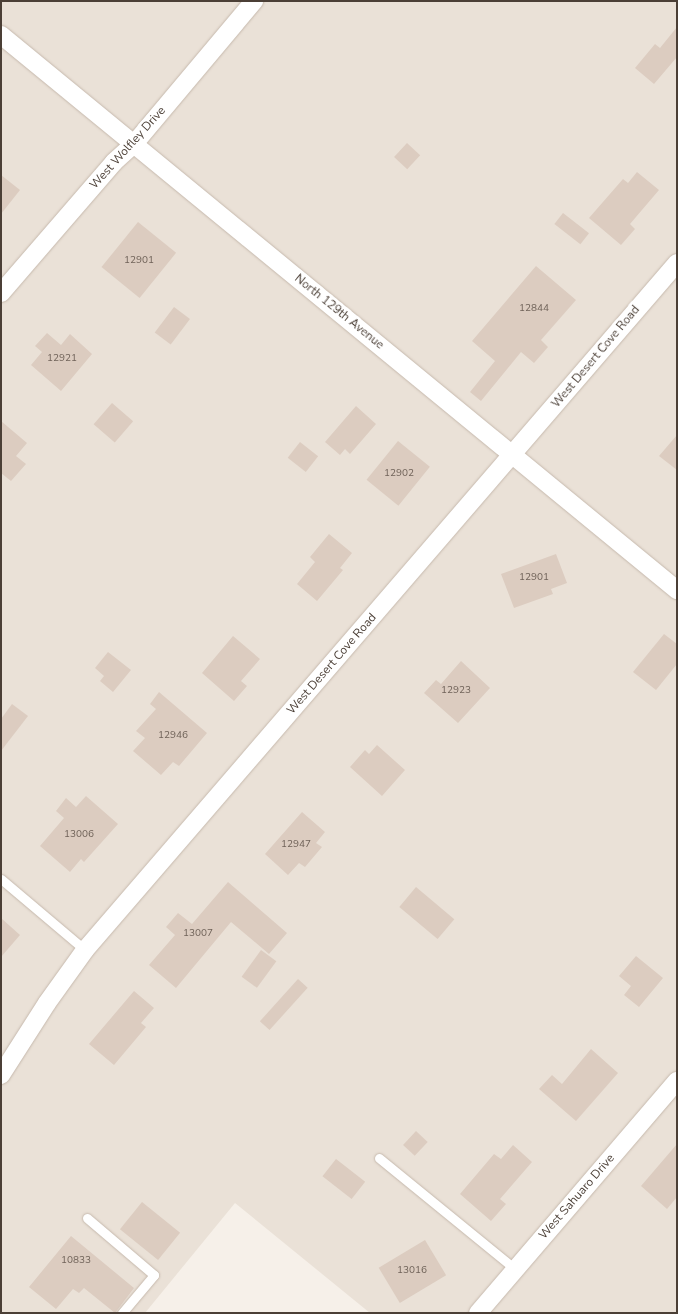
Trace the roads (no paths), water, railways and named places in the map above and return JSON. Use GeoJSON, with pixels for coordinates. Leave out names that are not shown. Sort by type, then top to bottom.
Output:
{"type":"FeatureCollection","features":[{"type":"Feature","properties":{"kind":"street","name":"West Wolfley Drive"},"geometry":{"type":"LineString","coordinates":[[1,293],[114,162],[134,144],[254,1]]}},
{"type":"Feature","properties":{"kind":"street","name":"North 129th Avenue"},"geometry":{"type":"LineString","coordinates":[[1,35],[677,590]]}},
{"type":"Feature","properties":{"kind":"street","name":"West Desert Cove Road"},"geometry":{"type":"LineString","coordinates":[[1,1076],[47,1002],[85,950],[677,263]]}},
{"type":"Feature","properties":{"kind":"street","name":"West Sahuaro Drive"},"geometry":{"type":"LineString","coordinates":[[478,1313],[677,1081]]}},
{"type":"Feature","properties":{"kind":"lane"},"geometry":{"type":"LineString","coordinates":[[1,879],[85,950]]}},
{"type":"Feature","properties":{"kind":"lane"},"geometry":{"type":"LineString","coordinates":[[379,1158],[515,1269]]}},
{"type":"Feature","properties":{"kind":"lane"},"geometry":{"type":"LineString","coordinates":[[88,1218],[154,1275],[122,1313]]}}]}
